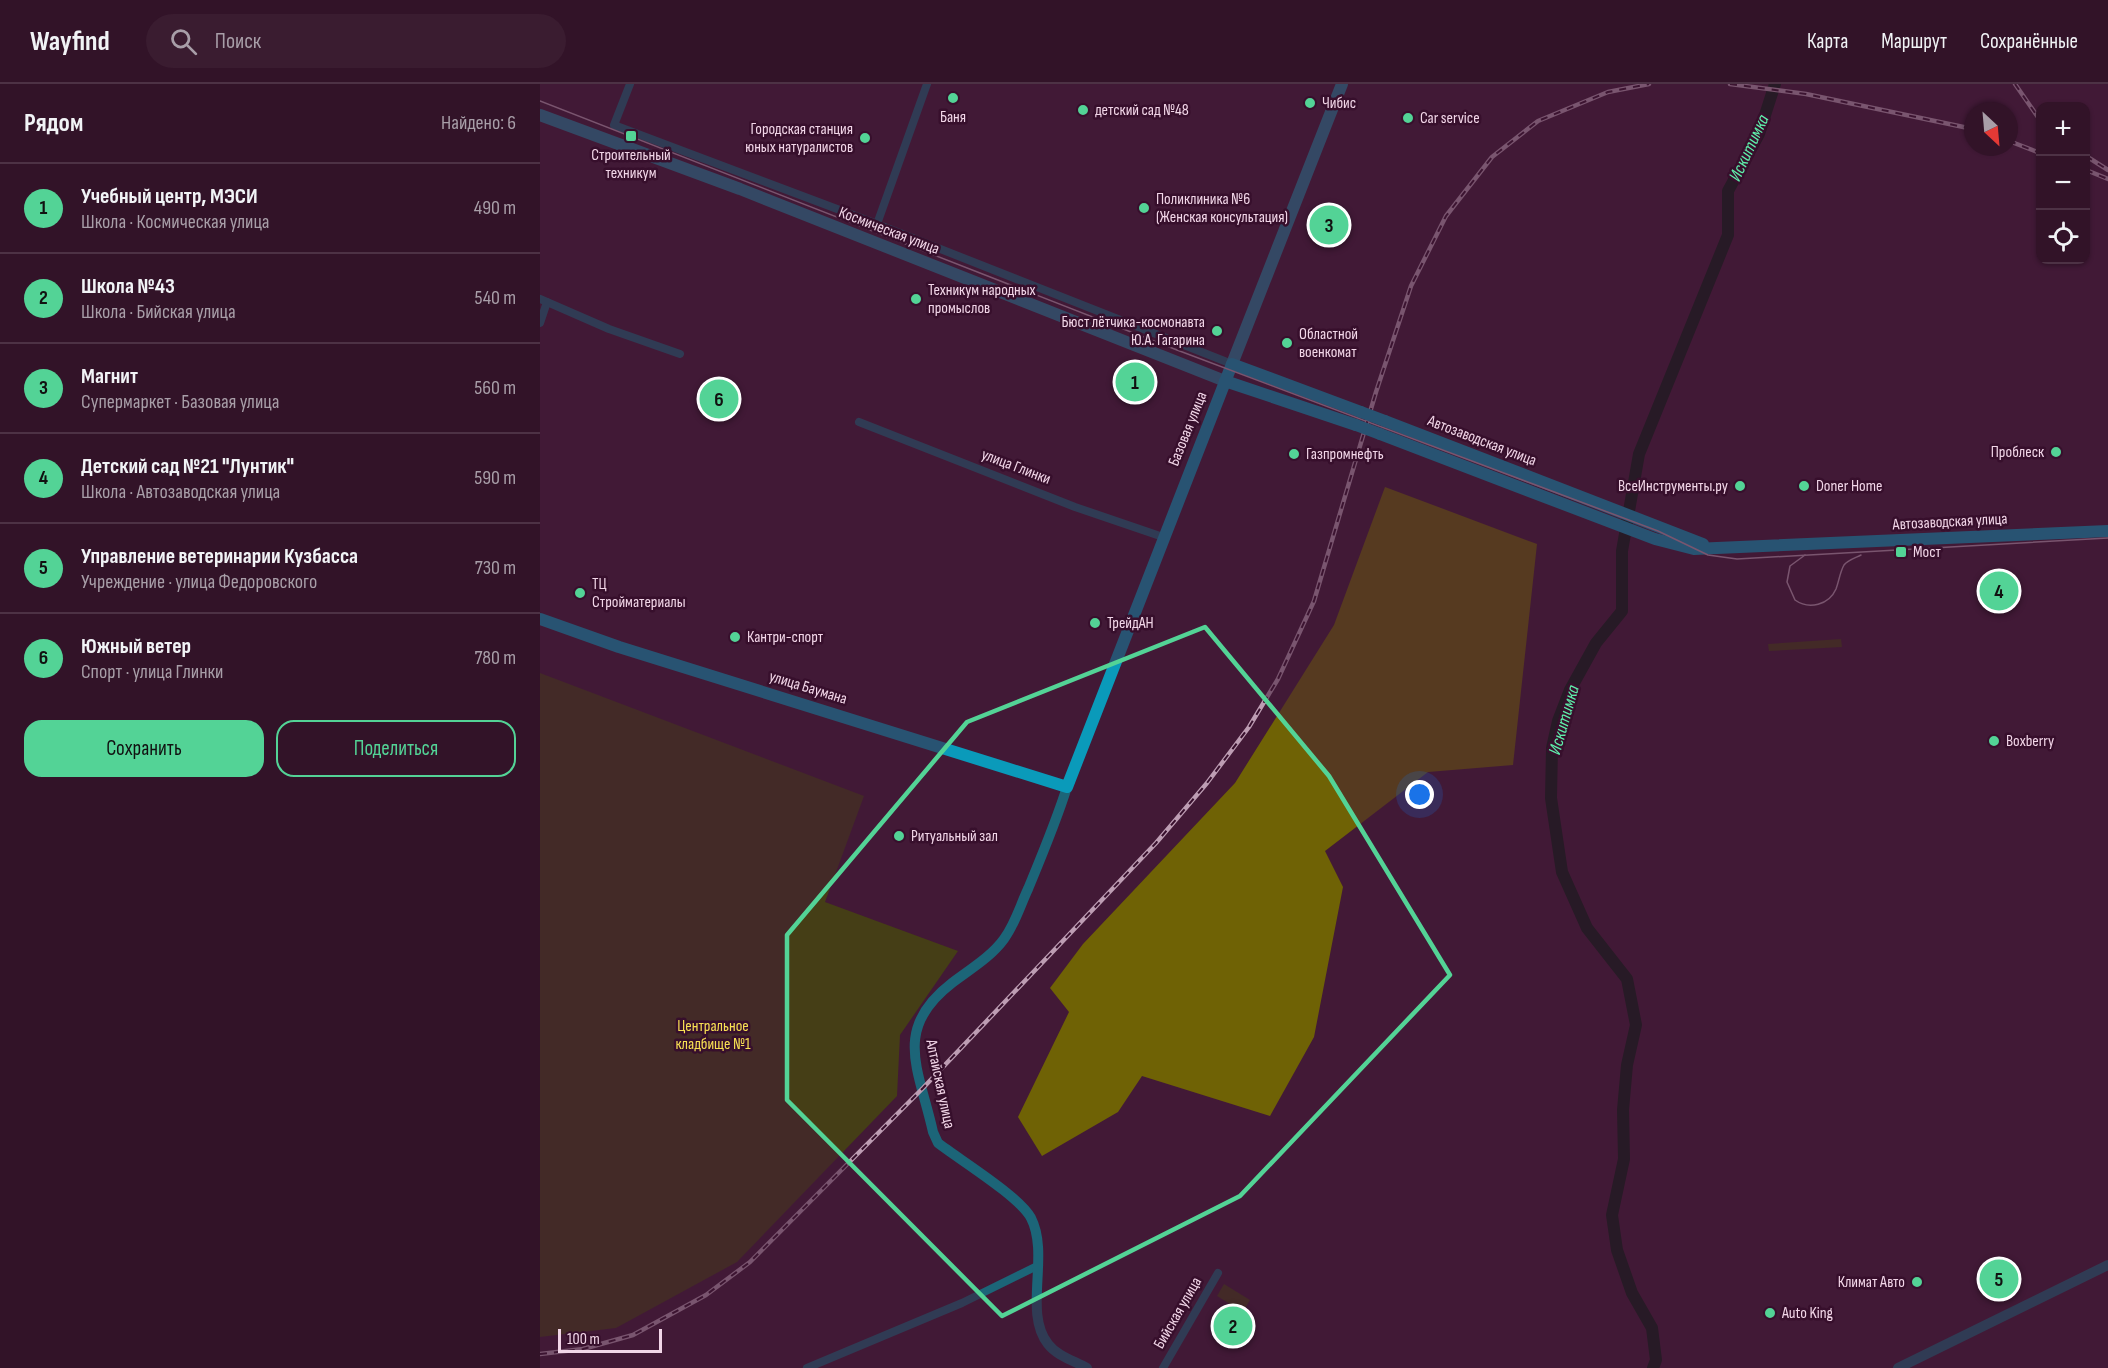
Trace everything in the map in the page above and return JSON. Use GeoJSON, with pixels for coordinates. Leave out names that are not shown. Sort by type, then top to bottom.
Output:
{"type":"FeatureCollection","features":[{"type":"Feature","properties":{"kind":"main road","name":"Базовая улица"},"geometry":{"type":"LineString","coordinates":[[1067,787],[1341,84]]}},
{"type":"Feature","properties":{"kind":"main road","name":"Космическая улица"},"geometry":{"type":"LineString","coordinates":[[540,115],[740,189],[1225,381]]}},
{"type":"Feature","properties":{"kind":"main road","name":"Автозаводская улица"},"geometry":{"type":"LineString","coordinates":[[1232,364],[1588,499],[1658,533]]}},
{"type":"Feature","properties":{"kind":"main road","name":"Автозаводская улица"},"geometry":{"type":"LineString","coordinates":[[1225,381],[1356,425],[1583,511],[1658,533],[1722,548],[2108,531]]}},
{"type":"Feature","properties":{"kind":"main road","name":"улица Баумана"},"geometry":{"type":"LineString","coordinates":[[540,619],[1067,787]]}},
{"type":"Feature","properties":{"kind":"street","name":"Космическая улица"},"geometry":{"type":"LineString","coordinates":[[630,84],[615,125],[877,224],[1232,364]]}},
{"type":"Feature","properties":{"kind":"street"},"geometry":{"type":"LineString","coordinates":[[877,224],[927,84]]}},
{"type":"Feature","properties":{"kind":"street"},"geometry":{"type":"LineString","coordinates":[[540,323],[544,301],[680,354]]}},
{"type":"Feature","properties":{"kind":"street","name":"улица Глинки"},"geometry":{"type":"LineString","coordinates":[[859,422],[1075,507],[1163,537]]}},
{"type":"Feature","properties":{"kind":"street","name":"Алтайская улица"},"geometry":{"type":"LineString","coordinates":[[1067,787],[1056,821],[1012,929],[990,954],[938,994],[926,1008],[914,1035],[913,1046],[933,1132],[938,1143],[1024,1208],[1036,1229],[1039,1265],[1038,1313],[1042,1335],[1058,1353],[1087,1368]]}},
{"type":"Feature","properties":{"kind":"street"},"geometry":{"type":"LineString","coordinates":[[807,1368],[962,1303],[1039,1265]]}},
{"type":"Feature","properties":{"kind":"street"},"geometry":{"type":"LineString","coordinates":[[1898,1368],[2108,1265]]}},
{"type":"Feature","properties":{"kind":"street","name":"Бийская улица"},"geometry":{"type":"LineString","coordinates":[[1163,1368],[1218,1273]]}},
{"type":"Feature","properties":{"kind":"highlighted area"},"geometry":{"type":"Polygon","coordinates":[[[1205,627],[1329,776],[1450,975],[1240,1196],[1002,1316],[787,1100],[787,935],[967,722],[1205,627]]]}},
{"type":"Feature","properties":{"kind":"green space"},"geometry":{"type":"Polygon","coordinates":[[[1841,639],[1842,647],[1769,651],[1768,644],[1841,639]]]}},
{"type":"Feature","properties":{"kind":"green space","name":"Центральное кладбище №1"},"geometry":{"type":"Polygon","coordinates":[[[540,673],[864,796],[825,902],[958,951],[900,1035],[897,1096],[737,1262],[616,1328],[540,1337],[540,673]]]}},
{"type":"Feature","properties":{"kind":"green space"},"geometry":{"type":"Polygon","coordinates":[[[1224,1284],[1250,1300],[1243,1312],[1217,1296],[1224,1284]]]}},
{"type":"Feature","properties":{"kind":"shaded area"},"geometry":{"type":"Polygon","coordinates":[[[1385,487],[1537,544],[1513,765],[1428,772],[1325,851],[1343,887],[1314,1037],[1270,1116],[1142,1076],[1118,1112],[1042,1156],[1018,1117],[1069,1012],[1050,988],[1083,944],[1235,783],[1334,625],[1385,487]]]}},
{"type":"Feature","properties":{"kind":"waterway","name":"Искитимка"},"geometry":{"type":"LineString","coordinates":[[1653,1368],[1656,1360],[1652,1328],[1632,1293],[1617,1250],[1612,1215],[1624,1159],[1623,1110],[1627,1065],[1636,1025],[1627,979],[1587,928],[1562,872],[1551,798],[1552,748],[1558,721],[1570,690],[1596,643],[1622,611],[1622,551],[1639,454],[1728,235],[1728,191],[1759,134],[1775,84]]}},
{"type":"Feature","properties":{"kind":"tram line"},"geometry":{"type":"LineString","coordinates":[[540,101],[1177,350],[1658,531],[1708,555],[1737,559],[2108,538]]}},
{"type":"Feature","properties":{"kind":"tram line"},"geometry":{"type":"LineString","coordinates":[[1805,555],[1790,566],[1787,582],[1795,600],[1806,605],[1818,604],[1829,599],[1836,589],[1844,565],[1861,555]]}},
{"type":"Feature","properties":{"kind":"railway"},"geometry":{"type":"LineString","coordinates":[[540,1354],[583,1349],[633,1335],[706,1295],[750,1262],[923,1088],[1156,843],[1207,783],[1249,727],[1278,679],[1314,601],[1376,392],[1411,286],[1446,216],[1492,157],[1538,121],[1608,92],[1649,84]]}},
{"type":"Feature","properties":{"kind":"railway"},"geometry":{"type":"LineString","coordinates":[[1730,84],[1806,94],[1964,127]]}},
{"type":"Feature","properties":{"kind":"railway"},"geometry":{"type":"LineString","coordinates":[[2015,84],[2036,114]]}},
{"type":"Feature","properties":{"kind":"railway"},"geometry":{"type":"LineString","coordinates":[[2018,144],[2036,151]]}},
{"type":"Feature","properties":{"kind":"railway"},"geometry":{"type":"LineString","coordinates":[[2090,159],[2108,170]]}},
{"type":"Feature","properties":{"kind":"railway"},"geometry":{"type":"LineString","coordinates":[[2090,172],[2108,179]]}},
{"type":"Feature","properties":{"kind":"place","name":"Баня"},"geometry":{"type":"Point","coordinates":[953,98]}},
{"type":"Feature","properties":{"kind":"place","name":"Чибис"},"geometry":{"type":"Point","coordinates":[1310,103]}},
{"type":"Feature","properties":{"kind":"place","name":"детский сад №48"},"geometry":{"type":"Point","coordinates":[1083,110]}},
{"type":"Feature","properties":{"kind":"place","name":"Car service"},"geometry":{"type":"Point","coordinates":[1408,118]}},
{"type":"Feature","properties":{"kind":"place","name":"Строительный техникум"},"geometry":{"type":"Point","coordinates":[631,136]}},
{"type":"Feature","properties":{"kind":"place","name":"Городская станция юных натуралистов"},"geometry":{"type":"Point","coordinates":[865,138]}},
{"type":"Feature","properties":{"kind":"place","name":"Поликлиника №6 (Женская консультация)"},"geometry":{"type":"Point","coordinates":[1144,208]}},
{"type":"Feature","properties":{"kind":"place","name":"Магнит"},"geometry":{"type":"Point","coordinates":[1329,225]}},
{"type":"Feature","properties":{"kind":"place","name":"Техникум народных промыслов"},"geometry":{"type":"Point","coordinates":[916,299]}},
{"type":"Feature","properties":{"kind":"place","name":"Бюст лётчика-космонавта Ю.А. Гагарина"},"geometry":{"type":"Point","coordinates":[1217,331]}},
{"type":"Feature","properties":{"kind":"place","name":"Областной военкомат"},"geometry":{"type":"Point","coordinates":[1287,343]}},
{"type":"Feature","properties":{"kind":"place","name":"Учебный центр, МЭСИ"},"geometry":{"type":"Point","coordinates":[1135,382]}},
{"type":"Feature","properties":{"kind":"place","name":"Южный ветер"},"geometry":{"type":"Point","coordinates":[719,399]}},
{"type":"Feature","properties":{"kind":"place","name":"Проблеск"},"geometry":{"type":"Point","coordinates":[2056,452]}},
{"type":"Feature","properties":{"kind":"place","name":"Газпромнефть"},"geometry":{"type":"Point","coordinates":[1294,454]}},
{"type":"Feature","properties":{"kind":"place","name":"ВсеИнструменты.ру"},"geometry":{"type":"Point","coordinates":[1740,486]}},
{"type":"Feature","properties":{"kind":"place","name":"Doner Home"},"geometry":{"type":"Point","coordinates":[1804,486]}},
{"type":"Feature","properties":{"kind":"place","name":"Мост"},"geometry":{"type":"Point","coordinates":[1901,552]}},
{"type":"Feature","properties":{"kind":"place","name":"Детский сад №21 \"Лунтик\""},"geometry":{"type":"Point","coordinates":[1999,591]}},
{"type":"Feature","properties":{"kind":"place","name":"ТЦ Стройматериалы"},"geometry":{"type":"Point","coordinates":[580,593]}},
{"type":"Feature","properties":{"kind":"place","name":"ТрейдАН"},"geometry":{"type":"Point","coordinates":[1095,623]}},
{"type":"Feature","properties":{"kind":"place","name":"Кантри-спорт"},"geometry":{"type":"Point","coordinates":[735,637]}},
{"type":"Feature","properties":{"kind":"place","name":"Boxberry"},"geometry":{"type":"Point","coordinates":[1994,741]}},
{"type":"Feature","properties":{"kind":"place","name":"Ритуальный зал"},"geometry":{"type":"Point","coordinates":[899,836]}},
{"type":"Feature","properties":{"kind":"place","name":"Управление ветеринарии Кузбасса"},"geometry":{"type":"Point","coordinates":[1999,1279]}},
{"type":"Feature","properties":{"kind":"place","name":"Климат Авто"},"geometry":{"type":"Point","coordinates":[1917,1282]}},
{"type":"Feature","properties":{"kind":"place","name":"Auto King"},"geometry":{"type":"Point","coordinates":[1770,1313]}},
{"type":"Feature","properties":{"kind":"place","name":"Школа №43"},"geometry":{"type":"Point","coordinates":[1233,1326]}}]}
